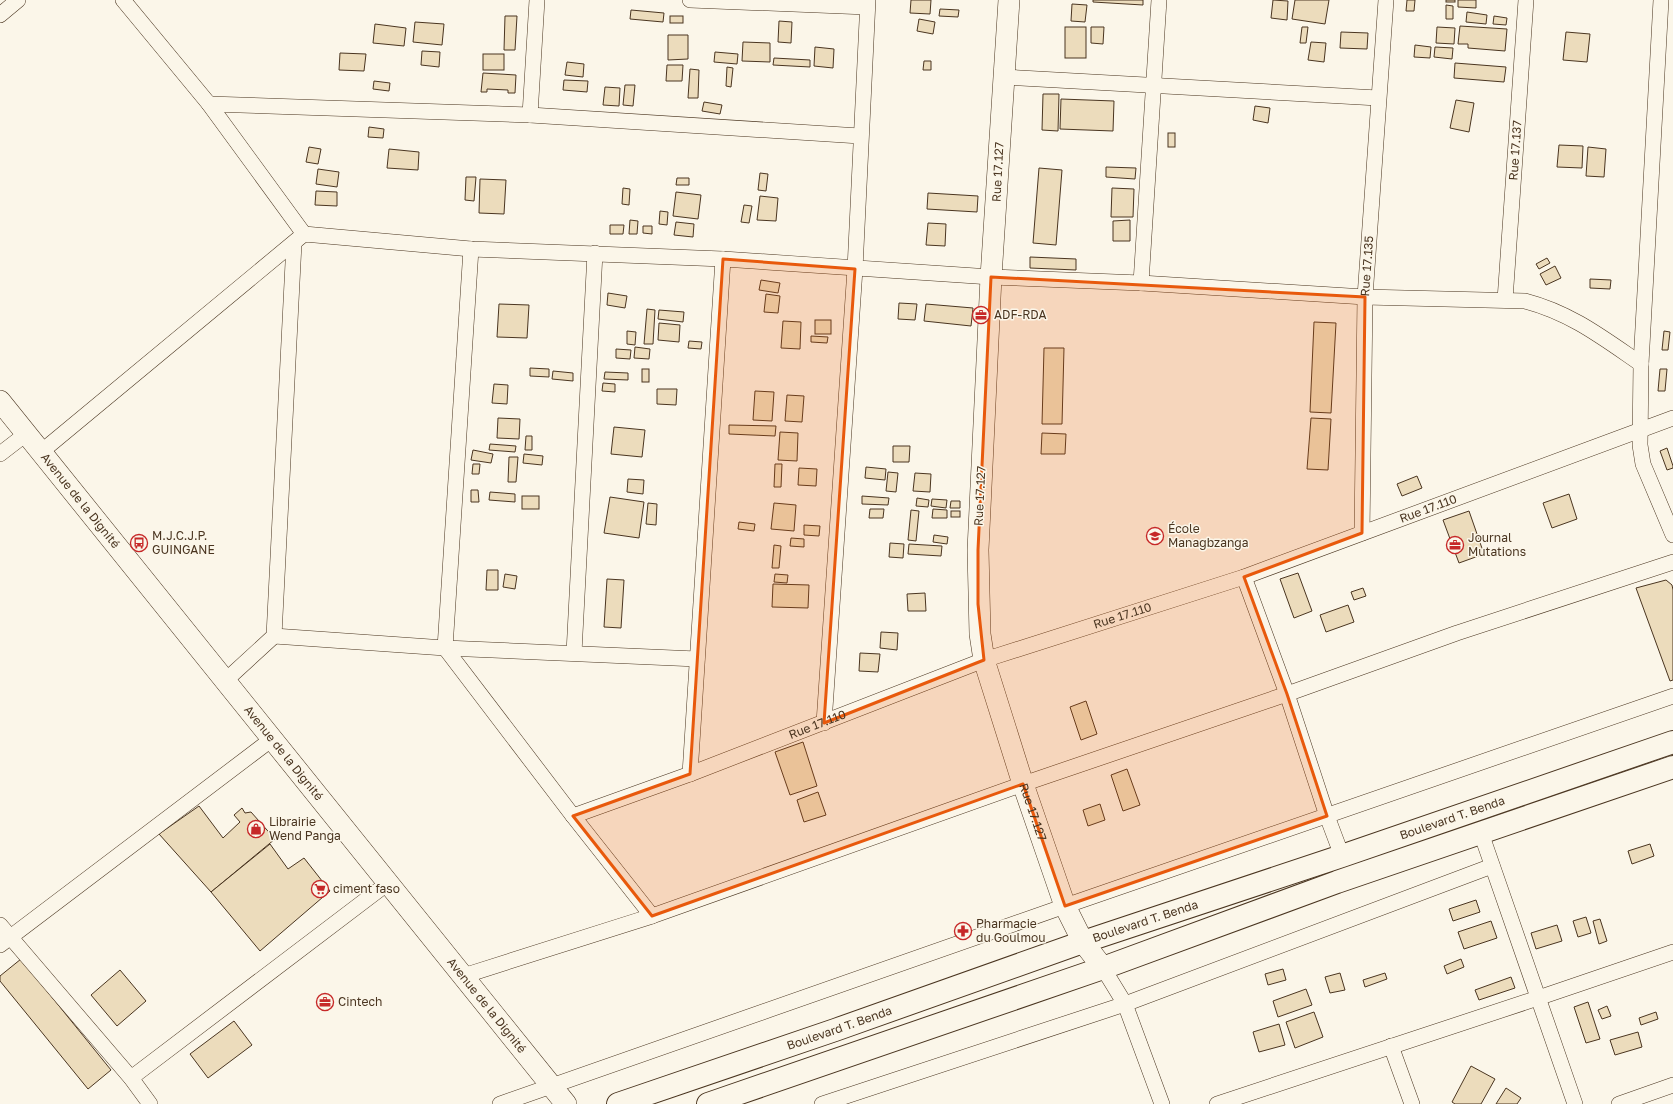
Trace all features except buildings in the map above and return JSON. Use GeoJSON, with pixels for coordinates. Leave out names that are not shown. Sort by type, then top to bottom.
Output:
{"type":"FeatureCollection","features":[{"type":"Feature","properties":{"kind":"highway","name":"Boulevard T. Benda"},"geometry":{"type":"LineString","coordinates":[[618,1104],[828,1033],[1083,942],[1342,856],[1673,742]]}},
{"type":"Feature","properties":{"kind":"highway","name":"Boulevard T. Benda"},"geometry":{"type":"LineString","coordinates":[[708,1104],[1103,968],[1337,882],[1673,767]]}},
{"type":"Feature","properties":{"kind":"street"},"geometry":{"type":"LineString","coordinates":[[0,15],[18,0]]}},
{"type":"Feature","properties":{"kind":"street"},"geometry":{"type":"LineString","coordinates":[[123,0],[209,104],[299,238],[274,636],[225,680]]}},
{"type":"Feature","properties":{"kind":"street"},"geometry":{"type":"LineString","coordinates":[[530,115],[537,0]]}},
{"type":"Feature","properties":{"kind":"street"},"geometry":{"type":"LineString","coordinates":[[690,0],[867,4],[855,269],[824,723]]}},
{"type":"Feature","properties":{"kind":"street","name":"Rue 17.127"},"geometry":{"type":"LineString","coordinates":[[1009,0],[992,277],[978,550],[978,604],[984,660],[1023,784],[1065,906],[1083,942],[1103,968]]}},
{"type":"Feature","properties":{"kind":"street"},"geometry":{"type":"LineString","coordinates":[[1141,284],[1159,0]]}},
{"type":"Feature","properties":{"kind":"street","name":"Rue 17.135"},"geometry":{"type":"LineString","coordinates":[[1362,533],[1365,297],[1386,0]]}},
{"type":"Feature","properties":{"kind":"street","name":"Rue 17.137"},"geometry":{"type":"LineString","coordinates":[[1505,300],[1526,0]]}},
{"type":"Feature","properties":{"kind":"street"},"geometry":{"type":"LineString","coordinates":[[1661,0],[1641,364],[1640,445],[1644,464],[1673,535]]}},
{"type":"Feature","properties":{"kind":"street"},"geometry":{"type":"LineString","coordinates":[[1004,77],[1154,84],[1378,98]]}},
{"type":"Feature","properties":{"kind":"street"},"geometry":{"type":"LineString","coordinates":[[209,104],[530,115],[860,136]]}},
{"type":"Feature","properties":{"kind":"street"},"geometry":{"type":"LineString","coordinates":[[41,452],[299,238],[471,249],[723,259],[855,269],[1365,297],[1525,301],[1547,307],[1583,325],[1641,364]]}},
{"type":"Feature","properties":{"kind":"street"},"geometry":{"type":"LineString","coordinates":[[471,249],[445,648],[573,816],[652,916]]}},
{"type":"Feature","properties":{"kind":"street"},"geometry":{"type":"LineString","coordinates":[[574,653],[595,253]]}},
{"type":"Feature","properties":{"kind":"street"},"geometry":{"type":"LineString","coordinates":[[690,774],[723,259]]}},
{"type":"Feature","properties":{"kind":"street","name":"Avenue de la Dignité"},"geometry":{"type":"LineString","coordinates":[[0,401],[566,1104]]}},
{"type":"Feature","properties":{"kind":"street","name":"Rue 17.110"},"geometry":{"type":"LineString","coordinates":[[573,816],[690,774],[984,660],[1244,577],[1673,418]]}},
{"type":"Feature","properties":{"kind":"street"},"geometry":{"type":"LineString","coordinates":[[0,454],[26,434]]}},
{"type":"Feature","properties":{"kind":"street"},"geometry":{"type":"LineString","coordinates":[[463,976],[652,916],[1023,784],[1287,694],[1457,633],[1673,562]]}},
{"type":"Feature","properties":{"kind":"street"},"geometry":{"type":"LineString","coordinates":[[1244,577],[1287,694],[1327,816],[1342,856]]}},
{"type":"Feature","properties":{"kind":"street"},"geometry":{"type":"LineString","coordinates":[[274,636],[445,648],[697,659]]}},
{"type":"Feature","properties":{"kind":"street"},"geometry":{"type":"LineString","coordinates":[[500,1104],[1065,906],[1673,696]]}},
{"type":"Feature","properties":{"kind":"street"},"geometry":{"type":"LineString","coordinates":[[5,941],[272,739]]}},
{"type":"Feature","properties":{"kind":"street"},"geometry":{"type":"LineString","coordinates":[[1481,833],[1575,1104]]}},
{"type":"Feature","properties":{"kind":"street"},"geometry":{"type":"LineString","coordinates":[[822,1104],[1125,1004],[1492,866]]}},
{"type":"Feature","properties":{"kind":"street"},"geometry":{"type":"LineString","coordinates":[[131,1078],[388,883]]}},
{"type":"Feature","properties":{"kind":"street"},"geometry":{"type":"LineString","coordinates":[[0,925],[5,941],[131,1078],[150,1104]]}},
{"type":"Feature","properties":{"kind":"street"},"geometry":{"type":"LineString","coordinates":[[1217,1104],[1673,952]]}},
{"type":"Feature","properties":{"kind":"street"},"geometry":{"type":"LineString","coordinates":[[1103,968],[1125,1004],[1162,1104]]}},
{"type":"Feature","properties":{"kind":"street"},"geometry":{"type":"LineString","coordinates":[[1391,1046],[1412,1104]]}},
{"type":"Feature","properties":{"kind":"street"},"geometry":{"type":"LineString","coordinates":[[1619,1104],[1673,1085]]}},
{"type":"Feature","properties":{"kind":"highlighted area"},"geometry":{"type":"Polygon","coordinates":[[[723,259],[855,269],[824,723],[984,660],[978,604],[978,550],[991,277],[1365,297],[1362,533],[1244,577],[1287,694],[1327,816],[1065,906],[1023,784],[652,916],[573,816],[690,774],[723,259]]]}},
{"type":"Feature","properties":{"kind":"place","name":"ADF-RDA"},"geometry":{"type":"Point","coordinates":[981,315]}},
{"type":"Feature","properties":{"kind":"place","name":"École Managbzanga"},"geometry":{"type":"Point","coordinates":[1155,536]}},
{"type":"Feature","properties":{"kind":"place","name":"M.J.C.J.P. GUINGANE"},"geometry":{"type":"Point","coordinates":[139,543]}},
{"type":"Feature","properties":{"kind":"place","name":"Journal Mutations"},"geometry":{"type":"Point","coordinates":[1455,545]}},
{"type":"Feature","properties":{"kind":"place","name":"Librairie Wend Panga"},"geometry":{"type":"Point","coordinates":[256,829]}},
{"type":"Feature","properties":{"kind":"place","name":"ciment faso"},"geometry":{"type":"Point","coordinates":[320,889]}},
{"type":"Feature","properties":{"kind":"place","name":"Pharmacie du Goulmou"},"geometry":{"type":"Point","coordinates":[963,931]}},
{"type":"Feature","properties":{"kind":"place","name":"Cintech"},"geometry":{"type":"Point","coordinates":[325,1002]}}]}
